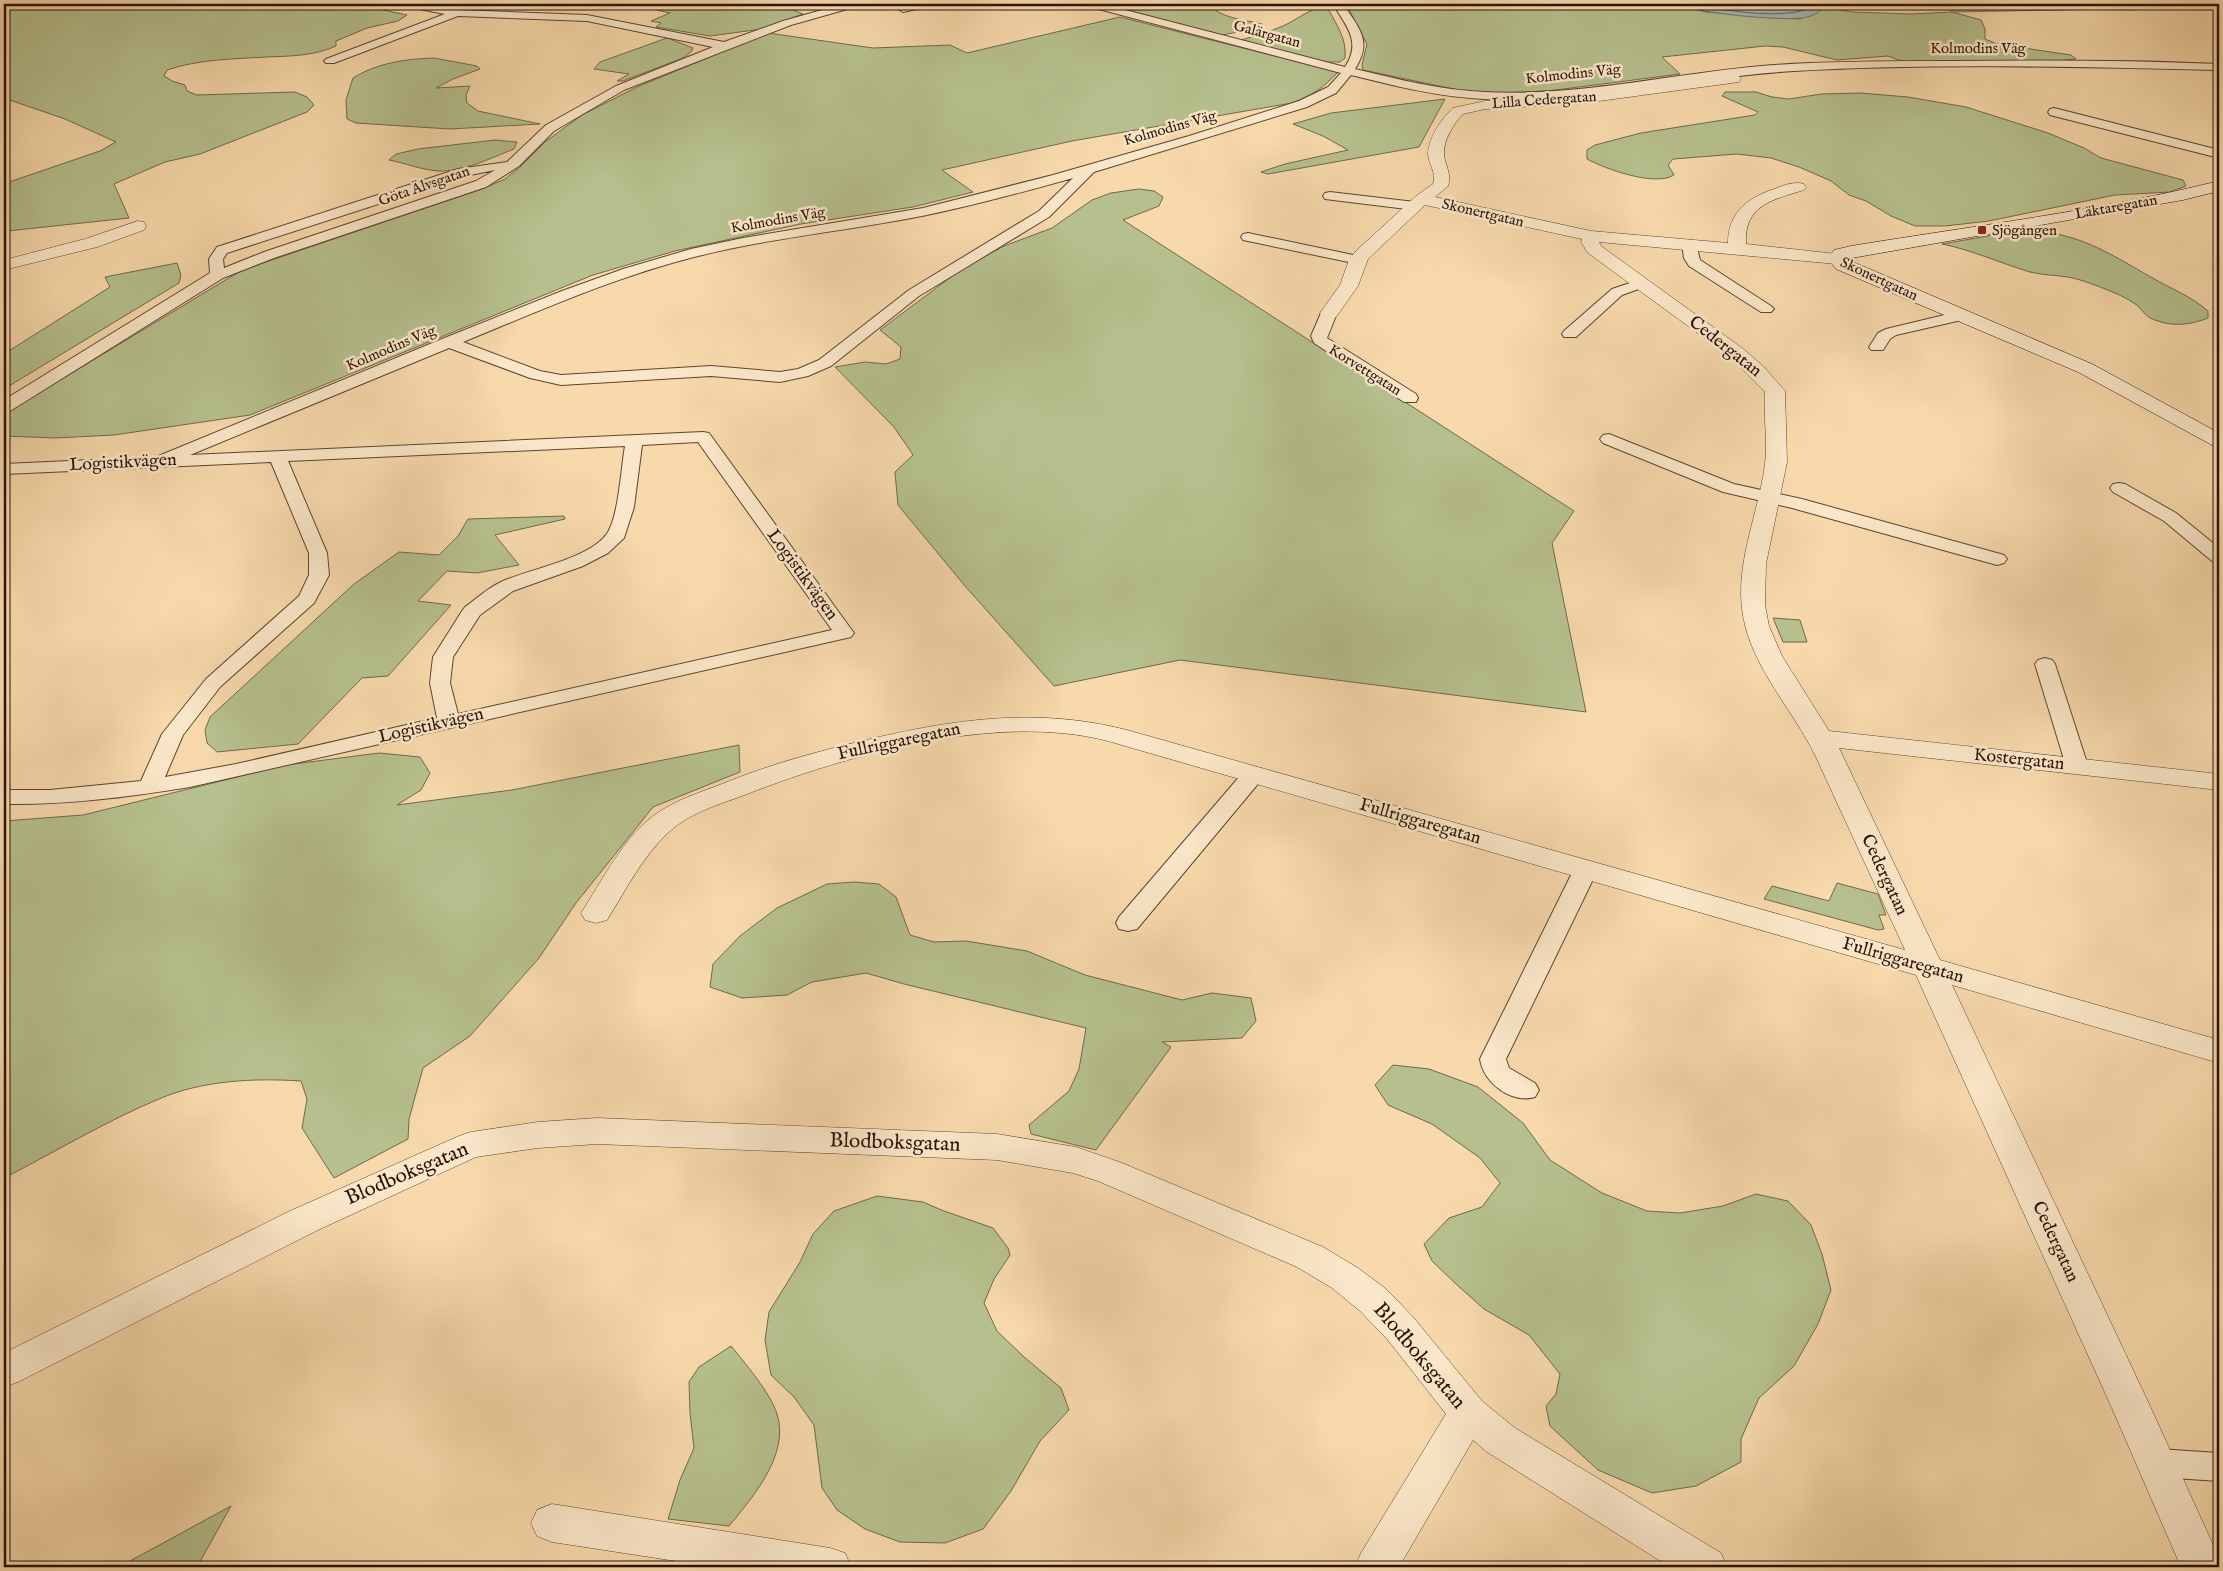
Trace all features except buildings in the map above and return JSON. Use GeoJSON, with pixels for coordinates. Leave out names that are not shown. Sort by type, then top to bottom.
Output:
{"type":"FeatureCollection","features":[{"type":"Feature","properties":{"kind":"street","name":"Lilla Cedergatan"},"geometry":{"type":"LineString","coordinates":[[1419,203],[1440,186],[1442,173],[1436,153],[1442,133],[1452,116],[1464,109],[1485,105],[1577,100],[1734,79]]}},
{"type":"Feature","properties":{"kind":"street"},"geometry":{"type":"LineString","coordinates":[[1737,249],[1735,233],[1749,207],[1771,194],[1798,186]]}},
{"type":"Feature","properties":{"kind":"street","name":"Läktaregatan"},"geometry":{"type":"LineString","coordinates":[[1837,259],[1840,254],[1851,251],[2123,206],[2219,186]]}},
{"type":"Feature","properties":{"kind":"street","name":"Skonertgatan"},"geometry":{"type":"LineString","coordinates":[[1419,203],[1591,236],[1837,259],[1842,265],[2085,368],[2219,441]]}},
{"type":"Feature","properties":{"kind":"street","name":"Korvettgatan"},"geometry":{"type":"LineString","coordinates":[[1329,313],[1349,286],[1358,260],[1419,203]]}},
{"type":"Feature","properties":{"kind":"street"},"geometry":{"type":"LineString","coordinates":[[4,265],[91,242],[138,226]]}},
{"type":"Feature","properties":{"kind":"street","name":"Cedergatan"},"geometry":{"type":"LineString","coordinates":[[1591,236],[1590,242],[1594,249],[1639,284],[1735,351],[1762,375],[1775,391],[1773,408],[1776,462],[1756,551],[1753,573],[1753,599],[1757,624],[1766,650],[1819,738],[1929,968],[2158,1463],[2202,1567]]}},
{"type":"Feature","properties":{"kind":"street","name":"Fullriggaregatan"},"geometry":{"type":"LineString","coordinates":[[596,913],[643,843],[658,826],[687,808],[790,767],[957,729],[1006,724],[1071,726],[1099,730],[2219,1051]]}},
{"type":"Feature","properties":{"kind":"street","name":"Kostergatan"},"geometry":{"type":"LineString","coordinates":[[1819,738],[2219,782]]}},
{"type":"Feature","properties":{"kind":"street","name":"Blodboksgatan"},"geometry":{"type":"LineString","coordinates":[[4,1371],[303,1221],[471,1145],[538,1135],[597,1131],[997,1147],[1076,1160],[1110,1172],[1299,1252],[1345,1278],[1373,1300],[1400,1328],[1468,1413],[1502,1440],[1706,1567]]}},
{"type":"Feature","properties":{"kind":"street"},"geometry":{"type":"LineString","coordinates":[[1376,1567],[1468,1413]]}},
{"type":"Feature","properties":{"kind":"street"},"geometry":{"type":"LineString","coordinates":[[552,1523],[811,1562],[830,1567]]}},
{"type":"Feature","properties":{"kind":"lane"},"geometry":{"type":"LineString","coordinates":[[409,4],[458,13],[579,18],[725,46]]}},
{"type":"Feature","properties":{"kind":"lane","name":"Göta Älvsgatan"},"geometry":{"type":"LineString","coordinates":[[4,407],[218,275],[269,255],[461,192],[498,175],[514,163],[538,138],[565,118],[620,88],[725,46],[795,21],[854,4]]}},
{"type":"Feature","properties":{"kind":"lane"},"geometry":{"type":"LineString","coordinates":[[903,9],[926,4]]}},
{"type":"Feature","properties":{"kind":"lane"},"geometry":{"type":"LineString","coordinates":[[1338,4],[1357,37],[1360,48],[1358,59],[1348,71]]}},
{"type":"Feature","properties":{"kind":"lane","name":"Galärgatan"},"geometry":{"type":"LineString","coordinates":[[1101,5],[1348,71]]}},
{"type":"Feature","properties":{"kind":"lane"},"geometry":{"type":"LineString","coordinates":[[330,61],[458,13]]}},
{"type":"Feature","properties":{"kind":"lane","name":"Kolmodins Väg"},"geometry":{"type":"LineString","coordinates":[[161,461],[448,342],[567,294],[628,272],[691,254],[815,229],[923,212],[1211,134],[1304,104],[1332,90],[1348,71],[1432,90],[1503,96],[1557,94],[1772,69],[1904,63],[2219,67]]}},
{"type":"Feature","properties":{"kind":"lane"},"geometry":{"type":"LineString","coordinates":[[2054,112],[2219,154]]}},
{"type":"Feature","properties":{"kind":"lane"},"geometry":{"type":"LineString","coordinates":[[218,275],[215,263],[216,256],[222,250],[463,172],[514,163]]}},
{"type":"Feature","properties":{"kind":"lane"},"geometry":{"type":"LineString","coordinates":[[448,342],[536,374],[561,380],[711,371],[780,377],[802,373],[826,363],[914,293],[1044,214],[1089,168]]}},
{"type":"Feature","properties":{"kind":"lane"},"geometry":{"type":"LineString","coordinates":[[1330,196],[1419,203]]}},
{"type":"Feature","properties":{"kind":"lane"},"geometry":{"type":"LineString","coordinates":[[1248,237],[1358,260]]}},
{"type":"Feature","properties":{"kind":"lane"},"geometry":{"type":"LineString","coordinates":[[1689,244],[1694,264],[1766,309]]}},
{"type":"Feature","properties":{"kind":"lane"},"geometry":{"type":"LineString","coordinates":[[1570,334],[1617,292],[1639,284]]}},
{"type":"Feature","properties":{"kind":"lane","name":"Korvettgatan"},"geometry":{"type":"LineString","coordinates":[[1329,313],[1319,336],[1324,344],[1410,398]]}},
{"type":"Feature","properties":{"kind":"lane"},"geometry":{"type":"LineString","coordinates":[[1877,347],[1884,336],[1891,332],[1961,316]]}},
{"type":"Feature","properties":{"kind":"lane","name":"Logistikvägen"},"geometry":{"type":"LineString","coordinates":[[4,469],[703,437],[844,633],[291,758],[152,785],[88,795],[38,798],[4,797]]}},
{"type":"Feature","properties":{"kind":"lane"},"geometry":{"type":"LineString","coordinates":[[1609,439],[1729,488],[1997,559]]}},
{"type":"Feature","properties":{"kind":"lane"},"geometry":{"type":"LineString","coordinates":[[449,722],[440,683],[443,657],[472,611],[506,587],[576,562],[601,549],[617,534],[625,507],[634,440]]}},
{"type":"Feature","properties":{"kind":"lane"},"geometry":{"type":"LineString","coordinates":[[152,785],[173,734],[213,683],[307,599],[319,575],[318,553],[277,456]]}},
{"type":"Feature","properties":{"kind":"lane"},"geometry":{"type":"LineString","coordinates":[[2119,488],[2170,517],[2219,557]]}},
{"type":"Feature","properties":{"kind":"lane"},"geometry":{"type":"LineString","coordinates":[[2045,664],[2077,766]]}},
{"type":"Feature","properties":{"kind":"lane"},"geometry":{"type":"LineString","coordinates":[[1128,923],[1254,774]]}},
{"type":"Feature","properties":{"kind":"lane"},"geometry":{"type":"LineString","coordinates":[[1525,1090],[1501,1076],[1493,1067],[1493,1059],[1586,870]]}},
{"type":"Feature","properties":{"kind":"lane"},"geometry":{"type":"LineString","coordinates":[[2158,1463],[2219,1466]]}},
{"type":"Feature","properties":{"kind":"green space"},"geometry":{"type":"Polygon","coordinates":[[[4,4],[133,4],[162,8],[193,5],[355,4],[407,15],[398,21],[367,28],[336,41],[336,46],[311,54],[229,59],[179,66],[167,70],[164,76],[185,85],[187,91],[197,95],[295,92],[307,97],[314,105],[307,112],[200,154],[165,162],[114,184],[129,218],[4,231],[4,186],[12,181],[100,151],[116,142],[65,119],[4,98],[4,4]]]}},
{"type":"Feature","properties":{"kind":"green space"},"geometry":{"type":"Polygon","coordinates":[[[647,4],[704,4],[716,9],[738,4],[779,4],[803,14],[762,29],[710,36],[656,27],[661,23],[651,21],[670,13],[648,8],[647,4]]]}},
{"type":"Feature","properties":{"kind":"green space"},"geometry":{"type":"Polygon","coordinates":[[[1147,4],[1208,4],[1213,9],[1226,15],[1262,24],[1260,28],[1222,35],[1115,7],[1119,5],[1137,8],[1147,4]]]}},
{"type":"Feature","properties":{"kind":"green space"},"geometry":{"type":"Polygon","coordinates":[[[1346,4],[1678,4],[1706,12],[1800,19],[1825,6],[1851,12],[1912,14],[1952,12],[1981,20],[1985,29],[1985,39],[1997,44],[2071,55],[2076,59],[2046,62],[1904,62],[1888,56],[1837,60],[1783,47],[1765,46],[1662,57],[1680,74],[1548,91],[1496,93],[1463,91],[1363,70],[1362,65],[1367,44],[1346,4]]]}},
{"type":"Feature","properties":{"kind":"green space"},"geometry":{"type":"Polygon","coordinates":[[[1322,7],[1329,10],[1343,39],[1345,58],[1340,62],[1326,62],[1241,40],[1288,24],[1312,10],[1322,7]]]}},
{"type":"Feature","properties":{"kind":"green space"},"geometry":{"type":"Polygon","coordinates":[[[1120,17],[1338,72],[1317,90],[1292,103],[1072,141],[942,170],[973,192],[913,207],[801,224],[675,251],[593,275],[250,415],[114,435],[56,438],[4,436],[4,414],[242,270],[482,189],[505,179],[545,142],[582,115],[637,87],[768,33],[873,48],[950,45],[967,53],[1120,17]]]}},
{"type":"Feature","properties":{"kind":"green space"},"geometry":{"type":"Polygon","coordinates":[[[667,38],[693,48],[683,58],[623,81],[617,81],[629,74],[594,69],[600,62],[667,38]]]}},
{"type":"Feature","properties":{"kind":"green space"},"geometry":{"type":"Polygon","coordinates":[[[434,58],[477,66],[480,69],[453,79],[436,88],[470,86],[466,95],[467,103],[478,111],[540,124],[450,129],[356,123],[347,119],[346,100],[353,78],[382,65],[412,59],[434,58]]]}},
{"type":"Feature","properties":{"kind":"green space"},"geometry":{"type":"Polygon","coordinates":[[[1725,92],[1756,92],[1772,97],[1789,99],[1821,94],[1860,93],[1908,97],[1966,107],[2048,133],[2084,148],[2101,158],[2183,180],[2186,186],[2170,192],[2115,195],[1989,221],[1945,226],[1915,226],[1891,216],[1866,201],[1849,195],[1831,181],[1799,167],[1771,158],[1737,154],[1673,159],[1668,165],[1674,175],[1655,179],[1618,172],[1587,159],[1587,150],[1595,145],[1641,133],[1755,115],[1758,112],[1722,96],[1725,92]]]}},
{"type":"Feature","properties":{"kind":"green space"},"geometry":{"type":"Polygon","coordinates":[[[1445,99],[1419,147],[1268,174],[1261,172],[1285,164],[1348,150],[1323,136],[1293,124],[1331,113],[1445,99]]]}},
{"type":"Feature","properties":{"kind":"green space"},"geometry":{"type":"Polygon","coordinates":[[[495,140],[517,142],[514,149],[477,164],[448,171],[426,169],[389,160],[396,154],[418,149],[495,140]]]}},
{"type":"Feature","properties":{"kind":"green space"},"geometry":{"type":"Polygon","coordinates":[[[1139,189],[1154,191],[1163,197],[1159,206],[1123,220],[1574,511],[1552,543],[1586,712],[1180,660],[1054,686],[965,586],[898,505],[895,472],[913,455],[894,427],[835,367],[865,362],[886,364],[900,359],[901,347],[880,330],[963,268],[1004,246],[1052,228],[1092,200],[1111,193],[1139,189]]]}},
{"type":"Feature","properties":{"kind":"green space"},"geometry":{"type":"Polygon","coordinates":[[[2005,233],[2051,233],[2092,245],[2196,302],[2208,311],[2208,318],[2182,324],[2168,324],[2150,318],[2138,306],[2127,299],[2092,284],[2068,277],[2030,272],[1942,244],[2005,233]]]}},
{"type":"Feature","properties":{"kind":"green space"},"geometry":{"type":"Polygon","coordinates":[[[177,263],[181,275],[179,283],[4,389],[4,354],[110,287],[105,277],[177,263]]]}},
{"type":"Feature","properties":{"kind":"green space"},"geometry":{"type":"Polygon","coordinates":[[[564,516],[565,519],[495,535],[519,565],[477,573],[447,571],[418,601],[451,605],[388,676],[362,678],[298,744],[217,752],[207,743],[205,730],[210,717],[354,584],[399,552],[439,555],[458,536],[468,519],[564,516]]]}},
{"type":"Feature","properties":{"kind":"green space"},"geometry":{"type":"Polygon","coordinates":[[[1773,618],[1800,620],[1807,642],[1783,642],[1773,618]]]}},
{"type":"Feature","properties":{"kind":"green space"},"geometry":{"type":"Polygon","coordinates":[[[739,745],[740,772],[653,807],[576,903],[539,958],[470,1036],[423,1068],[409,1119],[408,1139],[334,1178],[302,1128],[307,1099],[301,1081],[247,1080],[211,1084],[159,1099],[100,1127],[4,1178],[4,999],[6,998],[4,996],[4,821],[83,815],[286,765],[379,753],[420,757],[430,773],[421,790],[397,805],[512,790],[739,745]]]}},
{"type":"Feature","properties":{"kind":"green space"},"geometry":{"type":"Polygon","coordinates":[[[854,882],[879,884],[896,897],[910,935],[934,942],[966,941],[1027,951],[1085,975],[1182,1000],[1212,993],[1251,998],[1256,1021],[1242,1038],[1162,1042],[1171,1047],[1096,1150],[1031,1134],[1029,1125],[1069,1091],[1079,1069],[1086,1028],[866,973],[812,982],[787,995],[742,998],[710,987],[713,964],[740,936],[777,908],[827,884],[854,882]]]}},
{"type":"Feature","properties":{"kind":"green space"},"geometry":{"type":"Polygon","coordinates":[[[1837,883],[1878,894],[1886,915],[1879,915],[1884,929],[1878,930],[1764,899],[1772,886],[1829,901],[1837,883]]]}},
{"type":"Feature","properties":{"kind":"green space"},"geometry":{"type":"Polygon","coordinates":[[[1393,1065],[1429,1069],[1478,1087],[1523,1123],[1550,1160],[1602,1193],[1647,1211],[1680,1213],[1723,1206],[1756,1194],[1788,1201],[1811,1225],[1822,1254],[1831,1290],[1818,1324],[1794,1366],[1759,1398],[1741,1439],[1741,1462],[1696,1486],[1652,1493],[1598,1470],[1550,1426],[1546,1406],[1556,1394],[1560,1374],[1529,1335],[1484,1309],[1456,1284],[1432,1261],[1424,1244],[1449,1218],[1482,1207],[1500,1183],[1480,1158],[1432,1124],[1388,1105],[1375,1085],[1393,1065]]]}},
{"type":"Feature","properties":{"kind":"green space"},"geometry":{"type":"Polygon","coordinates":[[[877,1196],[923,1202],[993,1228],[1008,1248],[1010,1255],[994,1279],[984,1303],[997,1331],[1061,1388],[1069,1410],[1040,1441],[1011,1491],[983,1529],[945,1543],[900,1542],[865,1529],[837,1510],[822,1488],[814,1425],[794,1397],[771,1375],[765,1340],[769,1312],[800,1262],[813,1234],[834,1211],[877,1196]]]}},
{"type":"Feature","properties":{"kind":"green space"},"geometry":{"type":"Polygon","coordinates":[[[731,1346],[764,1388],[774,1406],[780,1429],[774,1459],[758,1488],[729,1526],[668,1519],[680,1480],[694,1448],[689,1382],[699,1367],[731,1346]]]}},
{"type":"Feature","properties":{"kind":"green space"},"geometry":{"type":"Polygon","coordinates":[[[231,1506],[197,1567],[119,1567],[231,1506]]]}},
{"type":"Feature","properties":{"kind":"water"},"geometry":{"type":"Polygon","coordinates":[[[1678,4],[1841,4],[1825,6],[1817,13],[1808,17],[1791,19],[1718,13],[1678,4]]]}},
{"type":"Feature","properties":{"kind":"water"},"geometry":{"type":"Polygon","coordinates":[[[1929,4],[2163,4],[2134,10],[1952,12],[1945,7],[1929,4]]]}},
{"type":"Feature","properties":{"kind":"place","name":"Sjögången"},"geometry":{"type":"Point","coordinates":[1982,230]}}]}
